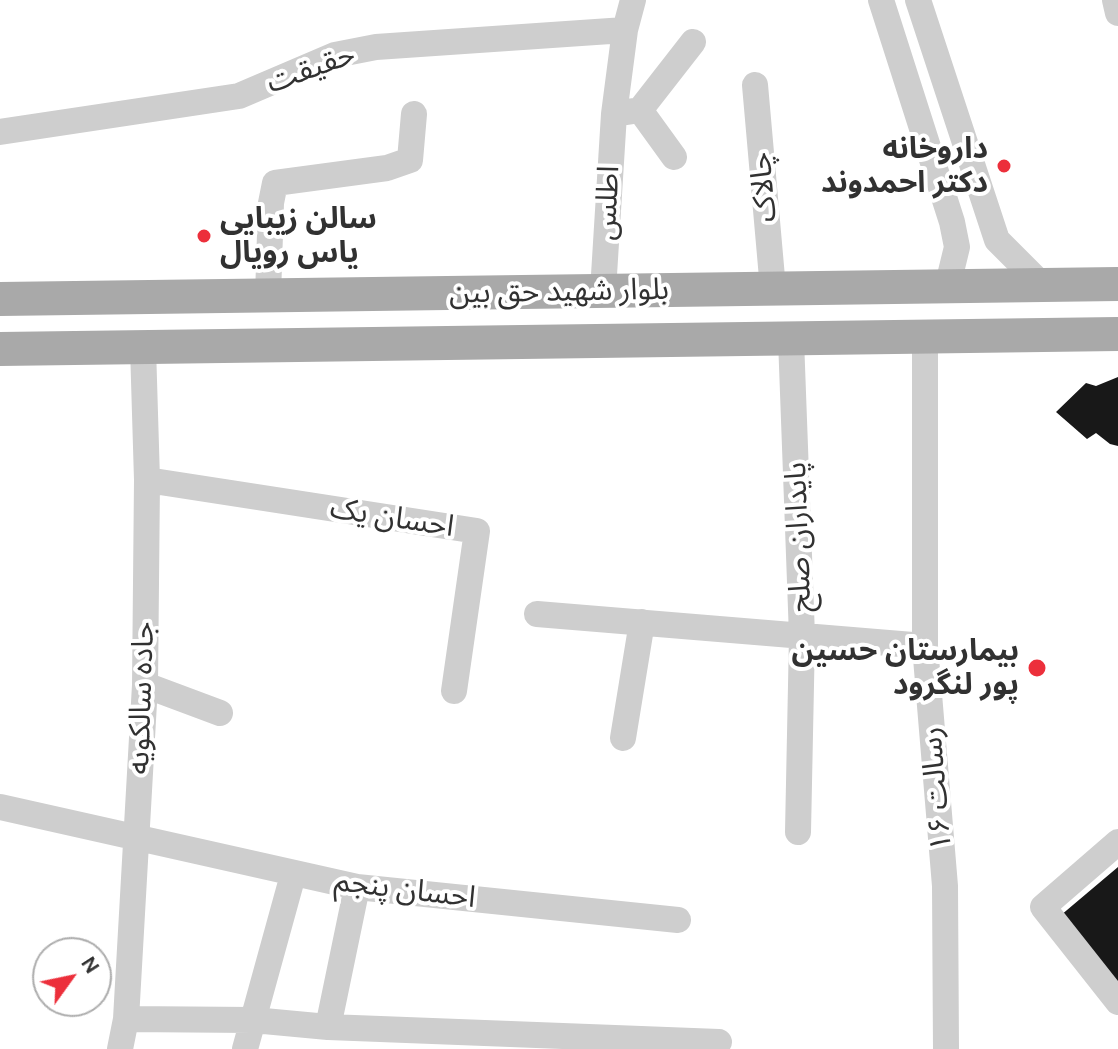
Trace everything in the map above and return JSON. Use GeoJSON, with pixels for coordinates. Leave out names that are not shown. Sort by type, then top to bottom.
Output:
{"type":"FeatureCollection","features":[{"type":"Feature","properties":{"kind":"main road","name":"بلوار شهید حق بین"},"geometry":{"type":"LineString","coordinates":[[0,299],[1118,284]]}},
{"type":"Feature","properties":{"kind":"main road","name":"بلوار شهید حق بین"},"geometry":{"type":"LineString","coordinates":[[0,349],[1118,334]]}},
{"type":"Feature","properties":{"kind":"street","name":"اطلس"},"geometry":{"type":"LineString","coordinates":[[603,291],[614,114],[625,30],[633,0]]}},
{"type":"Feature","properties":{"kind":"street"},"geometry":{"type":"LineString","coordinates":[[881,0],[952,222],[957,247],[948,284]]}},
{"type":"Feature","properties":{"kind":"street"},"geometry":{"type":"LineString","coordinates":[[918,0],[997,240],[1041,284]]}},
{"type":"Feature","properties":{"kind":"street"},"geometry":{"type":"LineString","coordinates":[[1115,0],[1118,13]]}},
{"type":"Feature","properties":{"kind":"street","name":"حقیقت"},"geometry":{"type":"LineString","coordinates":[[0,132],[239,96],[335,55],[376,47],[625,30]]}},
{"type":"Feature","properties":{"kind":"street"},"geometry":{"type":"LineString","coordinates":[[614,114],[640,110],[693,42]]}},
{"type":"Feature","properties":{"kind":"street","name":"چالاک"},"geometry":{"type":"LineString","coordinates":[[755,85],[773,289]]}},
{"type":"Feature","properties":{"kind":"street"},"geometry":{"type":"LineString","coordinates":[[640,110],[674,157]]}},
{"type":"Feature","properties":{"kind":"street"},"geometry":{"type":"LineString","coordinates":[[268,296],[271,203],[275,183],[387,168],[410,160],[414,114]]}},
{"type":"Feature","properties":{"kind":"street","name":"رسالت ۱۶"},"geometry":{"type":"LineString","coordinates":[[925,337],[925,646],[945,886],[946,1049]]}},
{"type":"Feature","properties":{"kind":"street","name":"پایداران صلح"},"geometry":{"type":"LineString","coordinates":[[791,339],[802,636],[798,832]]}},
{"type":"Feature","properties":{"kind":"street","name":"جاده سالکویه"},"geometry":{"type":"LineString","coordinates":[[120,1049],[126,1019],[145,685],[147,480],[143,347]]}},
{"type":"Feature","properties":{"kind":"street","name":"احسان یک"},"geometry":{"type":"LineString","coordinates":[[147,480],[477,531],[454,691]]}},
{"type":"Feature","properties":{"kind":"street"},"geometry":{"type":"LineString","coordinates":[[537,614],[925,646]]}},
{"type":"Feature","properties":{"kind":"street"},"geometry":{"type":"LineString","coordinates":[[623,738],[642,622]]}},
{"type":"Feature","properties":{"kind":"street"},"geometry":{"type":"LineString","coordinates":[[145,685],[220,713]]}},
{"type":"Feature","properties":{"kind":"street","name":"احسان پنجم"},"geometry":{"type":"LineString","coordinates":[[0,807],[357,887],[678,920]]}},
{"type":"Feature","properties":{"kind":"street"},"geometry":{"type":"LineString","coordinates":[[1118,842],[1043,907],[1118,1002]]}},
{"type":"Feature","properties":{"kind":"street"},"geometry":{"type":"LineString","coordinates":[[245,1049],[293,875]]}},
{"type":"Feature","properties":{"kind":"street"},"geometry":{"type":"LineString","coordinates":[[328,1027],[357,887]]}},
{"type":"Feature","properties":{"kind":"street"},"geometry":{"type":"LineString","coordinates":[[126,1019],[253,1020],[328,1027],[719,1042]]}},
{"type":"Feature","properties":{"kind":"building"},"geometry":{"type":"Polygon","coordinates":[[[1118,377],[1118,446],[1096,433],[1087,439],[1056,412],[1086,383],[1096,386],[1118,377]]]}},
{"type":"Feature","properties":{"kind":"building"},"geometry":{"type":"Polygon","coordinates":[[[1118,867],[1118,992],[1054,921],[1118,867]]]}},
{"type":"Feature","properties":{"kind":"place","name":"داروخانه دکتر احمدوند"},"geometry":{"type":"Point","coordinates":[1004,166]}},
{"type":"Feature","properties":{"kind":"place","name":"سالن زیبایی یاس رویال"},"geometry":{"type":"Point","coordinates":[204,236]}},
{"type":"Feature","properties":{"kind":"place","name":"بیمارستان حسین پور لنگرود"},"geometry":{"type":"Point","coordinates":[1037,668]}}]}
